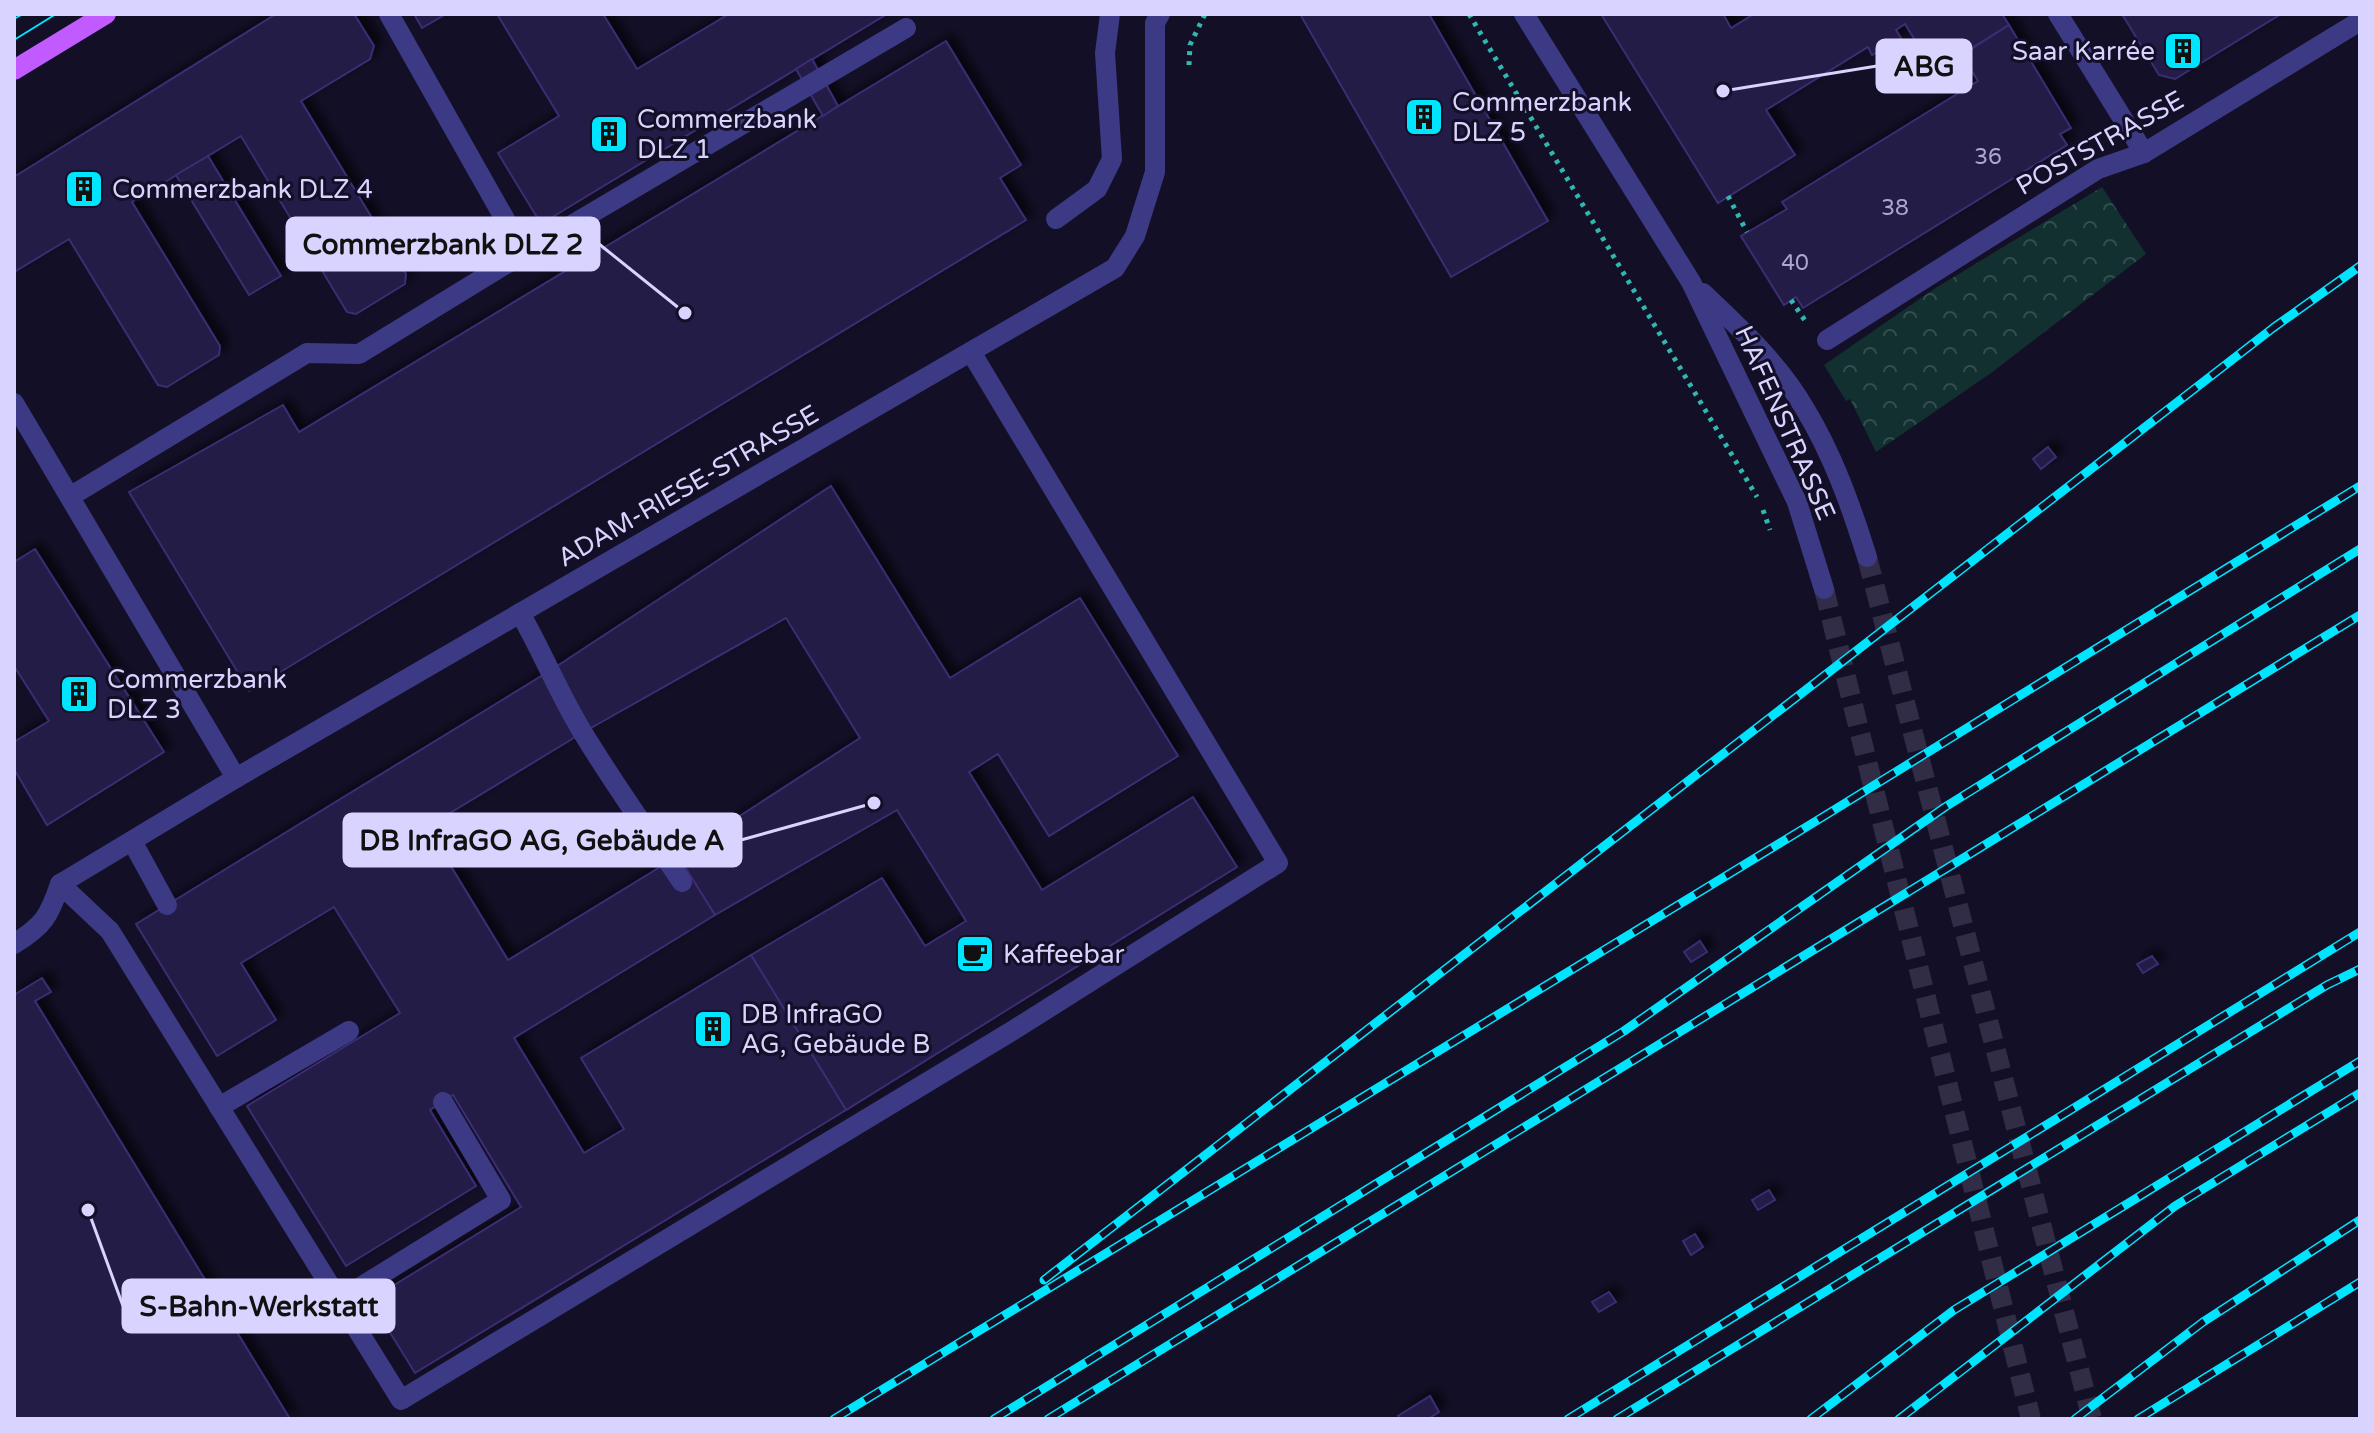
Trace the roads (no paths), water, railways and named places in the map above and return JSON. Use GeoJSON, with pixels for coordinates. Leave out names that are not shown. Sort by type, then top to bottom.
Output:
{"type":"FeatureCollection","features":[{"type":"Feature","properties":{"kind":"main road"},"geometry":{"type":"LineString","coordinates":[[14,70],[106,14]]}},
{"type":"Feature","properties":{"kind":"street"},"geometry":{"type":"LineString","coordinates":[[389,14],[524,253]]}},
{"type":"Feature","properties":{"kind":"street"},"geometry":{"type":"LineString","coordinates":[[1056,219],[1097,189],[1112,159],[1105,53],[1110,14]]}},
{"type":"Feature","properties":{"kind":"street","name":"ADAM-RIESE-STRASSE"},"geometry":{"type":"LineString","coordinates":[[60,884],[236,778],[1115,268],[1135,236],[1155,172],[1155,23],[1160,14]]}},
{"type":"Feature","properties":{"kind":"street","name":"HAFENSTRASSE"},"geometry":{"type":"LineString","coordinates":[[1524,14],[1691,282],[1797,502],[1824,589]]}},
{"type":"Feature","properties":{"kind":"street"},"geometry":{"type":"LineString","coordinates":[[2058,14],[2144,153]]}},
{"type":"Feature","properties":{"kind":"street","name":"POSTSTRASSE"},"geometry":{"type":"LineString","coordinates":[[1827,340],[2098,169],[2144,153],[2360,21]]}},
{"type":"Feature","properties":{"kind":"street"},"geometry":{"type":"LineString","coordinates":[[71,496],[307,353],[359,354],[906,28]]}},
{"type":"Feature","properties":{"kind":"street","name":"HAFENSTRASSE"},"geometry":{"type":"LineString","coordinates":[[1691,282],[1755,342],[1804,407],[1832,459],[1867,557]]}},
{"type":"Feature","properties":{"kind":"street"},"geometry":{"type":"LineString","coordinates":[[14,944],[38,929],[52,907],[60,884],[110,931],[401,1400],[1012,1031],[1278,863],[971,352]]}},
{"type":"Feature","properties":{"kind":"street"},"geometry":{"type":"LineString","coordinates":[[14,403],[236,778]]}},
{"type":"Feature","properties":{"kind":"street"},"geometry":{"type":"LineString","coordinates":[[520,613],[582,733],[682,882]]}},
{"type":"Feature","properties":{"kind":"street"},"geometry":{"type":"LineString","coordinates":[[132,841],[167,905]]}},
{"type":"Feature","properties":{"kind":"street"},"geometry":{"type":"LineString","coordinates":[[219,1107],[349,1031]]}},
{"type":"Feature","properties":{"kind":"street"},"geometry":{"type":"LineString","coordinates":[[338,1301],[501,1200],[443,1102]]}},
{"type":"Feature","properties":{"kind":"tunnel"},"geometry":{"type":"LineString","coordinates":[[1867,557],[2092,1419]]}},
{"type":"Feature","properties":{"kind":"tunnel"},"geometry":{"type":"LineString","coordinates":[[1824,589],[2031,1419]]}},
{"type":"Feature","properties":{"kind":"tram line"},"geometry":{"type":"LineString","coordinates":[[14,19],[23,14]]}},
{"type":"Feature","properties":{"kind":"tram line"},"geometry":{"type":"LineString","coordinates":[[14,40],[56,14]]}},
{"type":"Feature","properties":{"kind":"railway"},"geometry":{"type":"LineString","coordinates":[[1044,1280],[2273,328],[2360,266]]}},
{"type":"Feature","properties":{"kind":"railway"},"geometry":{"type":"LineString","coordinates":[[834,1419],[2360,486]]}},
{"type":"Feature","properties":{"kind":"railway"},"geometry":{"type":"LineString","coordinates":[[994,1419],[1624,1031],[1945,807],[2360,549]]}},
{"type":"Feature","properties":{"kind":"railway"},"geometry":{"type":"LineString","coordinates":[[1048,1419],[2360,615]]}},
{"type":"Feature","properties":{"kind":"railway"},"geometry":{"type":"LineString","coordinates":[[1568,1419],[2360,932]]}},
{"type":"Feature","properties":{"kind":"railway"},"geometry":{"type":"LineString","coordinates":[[1617,1419],[2327,985],[2360,969]]}},
{"type":"Feature","properties":{"kind":"railway"},"geometry":{"type":"LineString","coordinates":[[1811,1419],[1954,1310],[2360,1061]]}},
{"type":"Feature","properties":{"kind":"railway"},"geometry":{"type":"LineString","coordinates":[[1899,1419],[2175,1206],[2360,1093]]}},
{"type":"Feature","properties":{"kind":"railway"},"geometry":{"type":"LineString","coordinates":[[2075,1419],[2203,1322],[2360,1220]]}},
{"type":"Feature","properties":{"kind":"railway"},"geometry":{"type":"LineString","coordinates":[[2138,1419],[2360,1282]]}},
{"type":"Feature","properties":{"kind":"place","name":"Saar Karrée"},"geometry":{"type":"Point","coordinates":[2183,51]}},
{"type":"Feature","properties":{"kind":"place","name":"ABG"},"geometry":{"type":"Point","coordinates":[1723,91]}},
{"type":"Feature","properties":{"kind":"place","name":"Commerzbank DLZ 5"},"geometry":{"type":"Point","coordinates":[1424,117]}},
{"type":"Feature","properties":{"kind":"place","name":"Commerzbank DLZ 1"},"geometry":{"type":"Point","coordinates":[609,134]}},
{"type":"Feature","properties":{"kind":"place","name":"Commerzbank DLZ 4"},"geometry":{"type":"Point","coordinates":[84,189]}},
{"type":"Feature","properties":{"kind":"place","name":"Commerzbank DLZ 2"},"geometry":{"type":"Point","coordinates":[685,313]}},
{"type":"Feature","properties":{"kind":"place","name":"Commerzbank DLZ 3"},"geometry":{"type":"Point","coordinates":[79,694]}},
{"type":"Feature","properties":{"kind":"place","name":"DB InfraGO AG, Gebäude A"},"geometry":{"type":"Point","coordinates":[874,803]}},
{"type":"Feature","properties":{"kind":"place","name":"Kaffeebar"},"geometry":{"type":"Point","coordinates":[975,954]}},
{"type":"Feature","properties":{"kind":"place","name":"DB InfraGO AG, Gebäude B"},"geometry":{"type":"Point","coordinates":[713,1029]}},
{"type":"Feature","properties":{"kind":"place","name":"S-Bahn-Werkstatt"},"geometry":{"type":"Point","coordinates":[88,1210]}}]}
